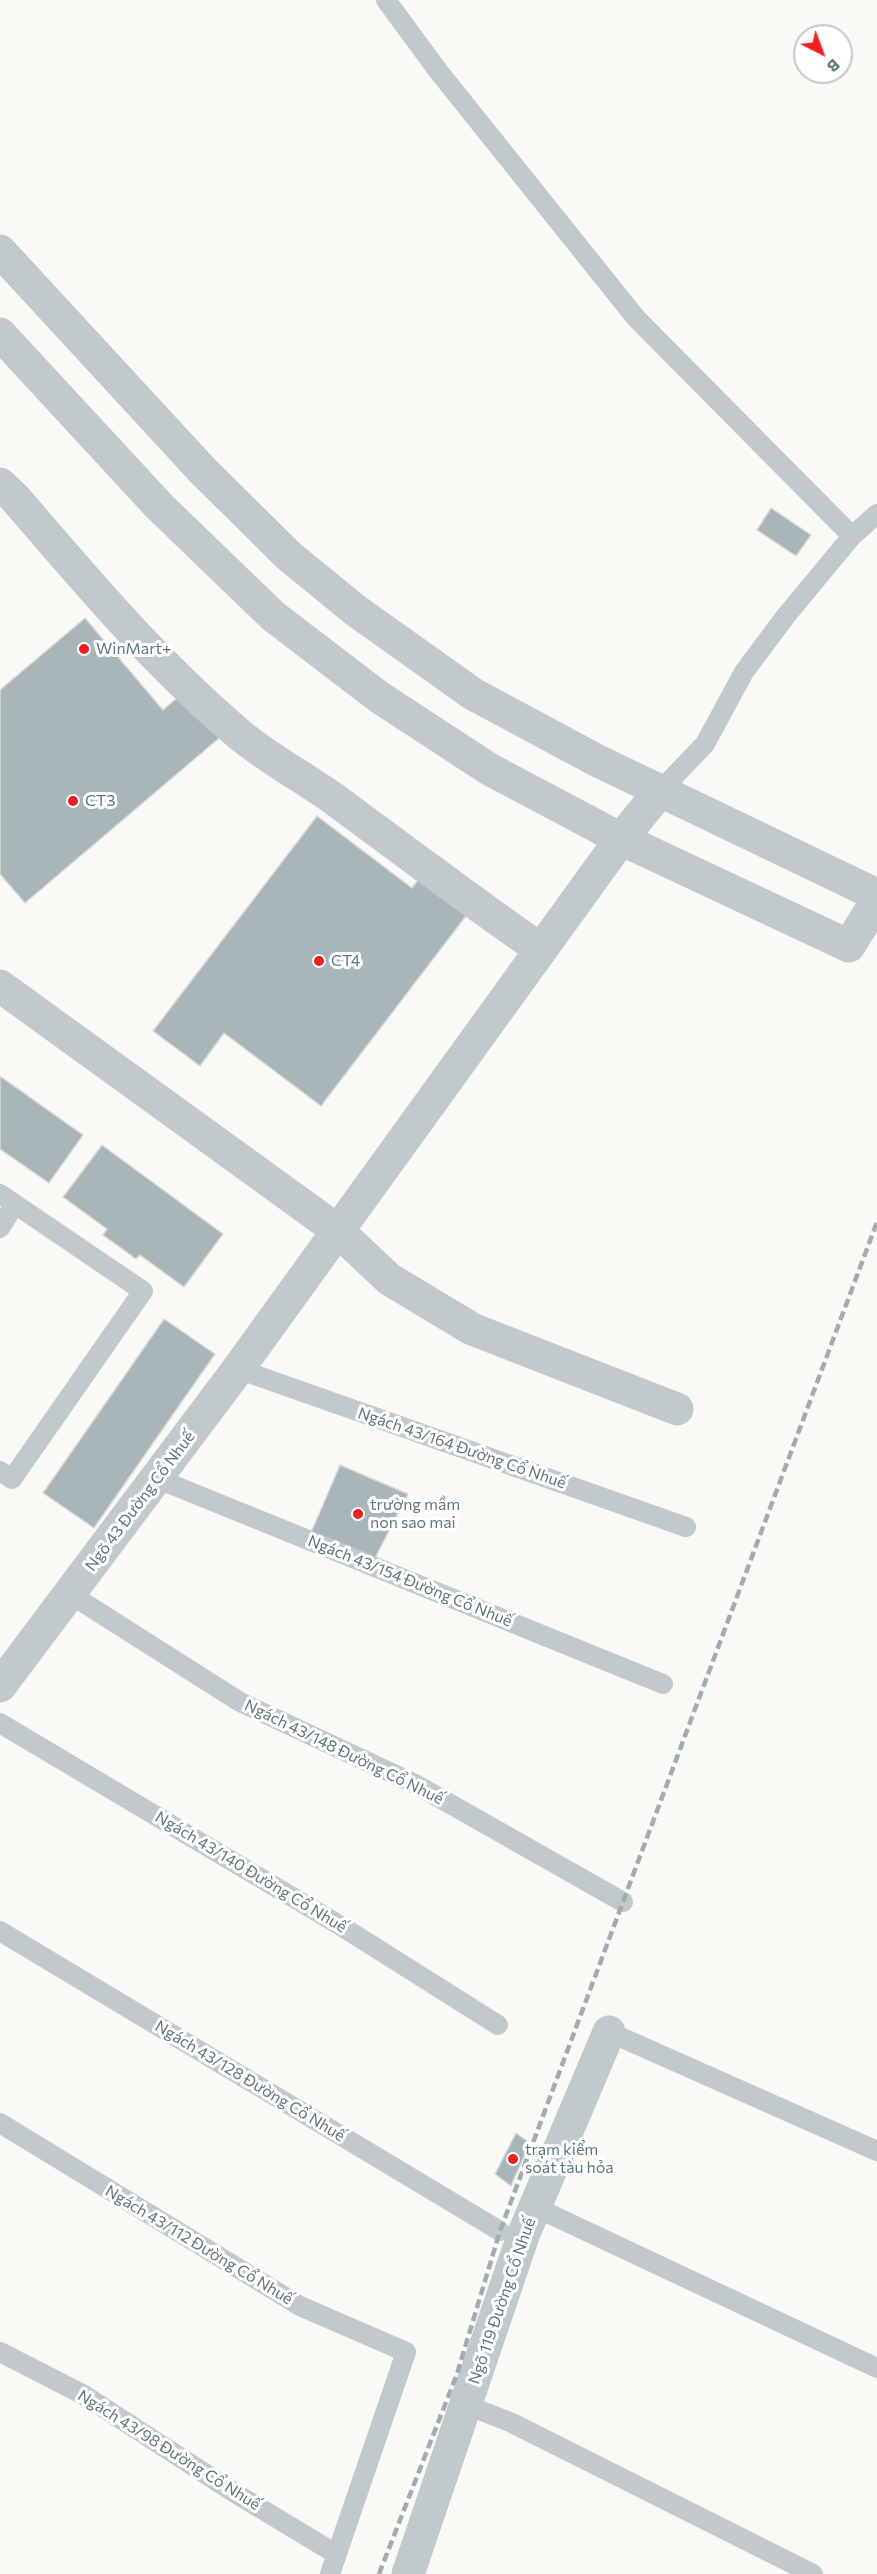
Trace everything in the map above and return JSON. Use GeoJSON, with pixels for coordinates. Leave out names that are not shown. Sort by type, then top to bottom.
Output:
{"type":"FeatureCollection","features":[{"type":"Feature","properties":{"kind":"street"},"geometry":{"type":"LineString","coordinates":[[0,251],[203,471],[289,556],[355,610],[473,694],[596,760],[877,895]]}},
{"type":"Feature","properties":{"kind":"street"},"geometry":{"type":"LineString","coordinates":[[0,334],[159,506],[273,616],[379,697],[489,769],[621,839],[849,946],[877,900]]}},
{"type":"Feature","properties":{"kind":"street"},"geometry":{"type":"LineString","coordinates":[[0,484],[15,497],[115,614],[173,674],[242,736],[540,949]]}},
{"type":"Feature","properties":{"kind":"street","name":"Ngõ 43 Đường Cổ Nhuế"},"geometry":{"type":"LineString","coordinates":[[0,1686],[158,1479],[540,949],[621,839],[661,790]]}},
{"type":"Feature","properties":{"kind":"street"},"geometry":{"type":"LineString","coordinates":[[0,986],[337,1230],[389,1279],[472,1329],[676,1409]]}},
{"type":"Feature","properties":{"kind":"street","name":"Ngõ 119 Đường Cổ Nhuế"},"geometry":{"type":"LineString","coordinates":[[408,2574],[535,2207],[609,2032]]}},
{"type":"Feature","properties":{"kind":"lane"},"geometry":{"type":"LineString","coordinates":[[386,0],[439,72],[636,318],[852,536]]}},
{"type":"Feature","properties":{"kind":"lane"},"geometry":{"type":"LineString","coordinates":[[661,790],[705,744],[744,672],[785,617],[852,536],[877,514]]}},
{"type":"Feature","properties":{"kind":"lane"},"geometry":{"type":"LineString","coordinates":[[0,1228],[8,1199],[143,1291],[12,1479],[0,1471]]}},
{"type":"Feature","properties":{"kind":"lane","name":"Ngách 43/164 Đường Cổ Nhuế"},"geometry":{"type":"LineString","coordinates":[[238,1369],[686,1527]]}},
{"type":"Feature","properties":{"kind":"lane","name":"Ngách 43/154 Đường Cổ Nhuế"},"geometry":{"type":"LineString","coordinates":[[158,1479],[663,1684]]}},
{"type":"Feature","properties":{"kind":"lane","name":"Ngách 43/148 Đường Cổ Nhuế"},"geometry":{"type":"LineString","coordinates":[[70,1594],[240,1702],[415,1784],[622,1902]]}},
{"type":"Feature","properties":{"kind":"lane","name":"Ngách 43/140 Đường Cổ Nhuế"},"geometry":{"type":"LineString","coordinates":[[0,1723],[341,1926],[498,2025]]}},
{"type":"Feature","properties":{"kind":"lane","name":"Ngách 43/128 Đường Cổ Nhuế"},"geometry":{"type":"LineString","coordinates":[[0,1930],[500,2231]]}},
{"type":"Feature","properties":{"kind":"lane"},"geometry":{"type":"LineString","coordinates":[[609,2032],[877,2151]]}},
{"type":"Feature","properties":{"kind":"lane","name":"Ngách 43/112 Đường Cổ Nhuế"},"geometry":{"type":"LineString","coordinates":[[0,2123],[300,2306],[406,2352],[336,2554]]}},
{"type":"Feature","properties":{"kind":"lane"},"geometry":{"type":"LineString","coordinates":[[535,2207],[877,2368]]}},
{"type":"Feature","properties":{"kind":"lane","name":"Ngách 43/98 Đường Cổ Nhuế"},"geometry":{"type":"LineString","coordinates":[[0,2352],[84,2395],[235,2493],[336,2554]]}},
{"type":"Feature","properties":{"kind":"lane"},"geometry":{"type":"LineString","coordinates":[[466,2404],[510,2422],[813,2574]]}},
{"type":"Feature","properties":{"kind":"lane"},"geometry":{"type":"LineString","coordinates":[[330,2574],[336,2554]]}},
{"type":"Feature","properties":{"kind":"building"},"geometry":{"type":"Polygon","coordinates":[[[771,508],[811,535],[796,556],[757,530],[771,508]]]}},
{"type":"Feature","properties":{"kind":"building","name":"CT3"},"geometry":{"type":"Polygon","coordinates":[[[85,618],[163,710],[194,683],[231,728],[25,903],[0,874],[0,690],[85,618]]]}},
{"type":"Feature","properties":{"kind":"building","name":"CT4"},"geometry":{"type":"Polygon","coordinates":[[[317,816],[412,888],[437,855],[485,891],[321,1106],[224,1033],[200,1066],[153,1031],[317,816]]]}},
{"type":"Feature","properties":{"kind":"building"},"geometry":{"type":"Polygon","coordinates":[[[0,1076],[83,1135],[49,1183],[0,1149],[0,1076]]]}},
{"type":"Feature","properties":{"kind":"building"},"geometry":{"type":"Polygon","coordinates":[[[102,1145],[223,1234],[184,1287],[140,1255],[136,1259],[103,1235],[107,1229],[63,1197],[102,1145]]]}},
{"type":"Feature","properties":{"kind":"building"},"geometry":{"type":"Polygon","coordinates":[[[164,1319],[215,1354],[94,1528],[43,1493],[164,1319]]]}},
{"type":"Feature","properties":{"kind":"building","name":"trường mầm non sao mai"},"geometry":{"type":"Polygon","coordinates":[[[340,1465],[408,1494],[373,1562],[310,1535],[340,1465]]]}},
{"type":"Feature","properties":{"kind":"building","name":"trạm kiểm soát tàu hỏa"},"geometry":{"type":"Polygon","coordinates":[[[516,2133],[530,2143],[511,2186],[495,2174],[516,2133]]]}},
{"type":"Feature","properties":{"kind":"railway"},"geometry":{"type":"LineString","coordinates":[[379,2574],[457,2374],[500,2231],[877,1222]]}},
{"type":"Feature","properties":{"kind":"place","name":"WinMart+"},"geometry":{"type":"Point","coordinates":[84,649]}},
{"type":"Feature","properties":{"kind":"place","name":"CT3"},"geometry":{"type":"Point","coordinates":[73,801]}},
{"type":"Feature","properties":{"kind":"place","name":"CT4"},"geometry":{"type":"Point","coordinates":[319,961]}},
{"type":"Feature","properties":{"kind":"place","name":"trường mầm non sao mai"},"geometry":{"type":"Point","coordinates":[358,1514]}},
{"type":"Feature","properties":{"kind":"place","name":"trạm kiểm soát tàu hỏa"},"geometry":{"type":"Point","coordinates":[513,2159]}}]}
